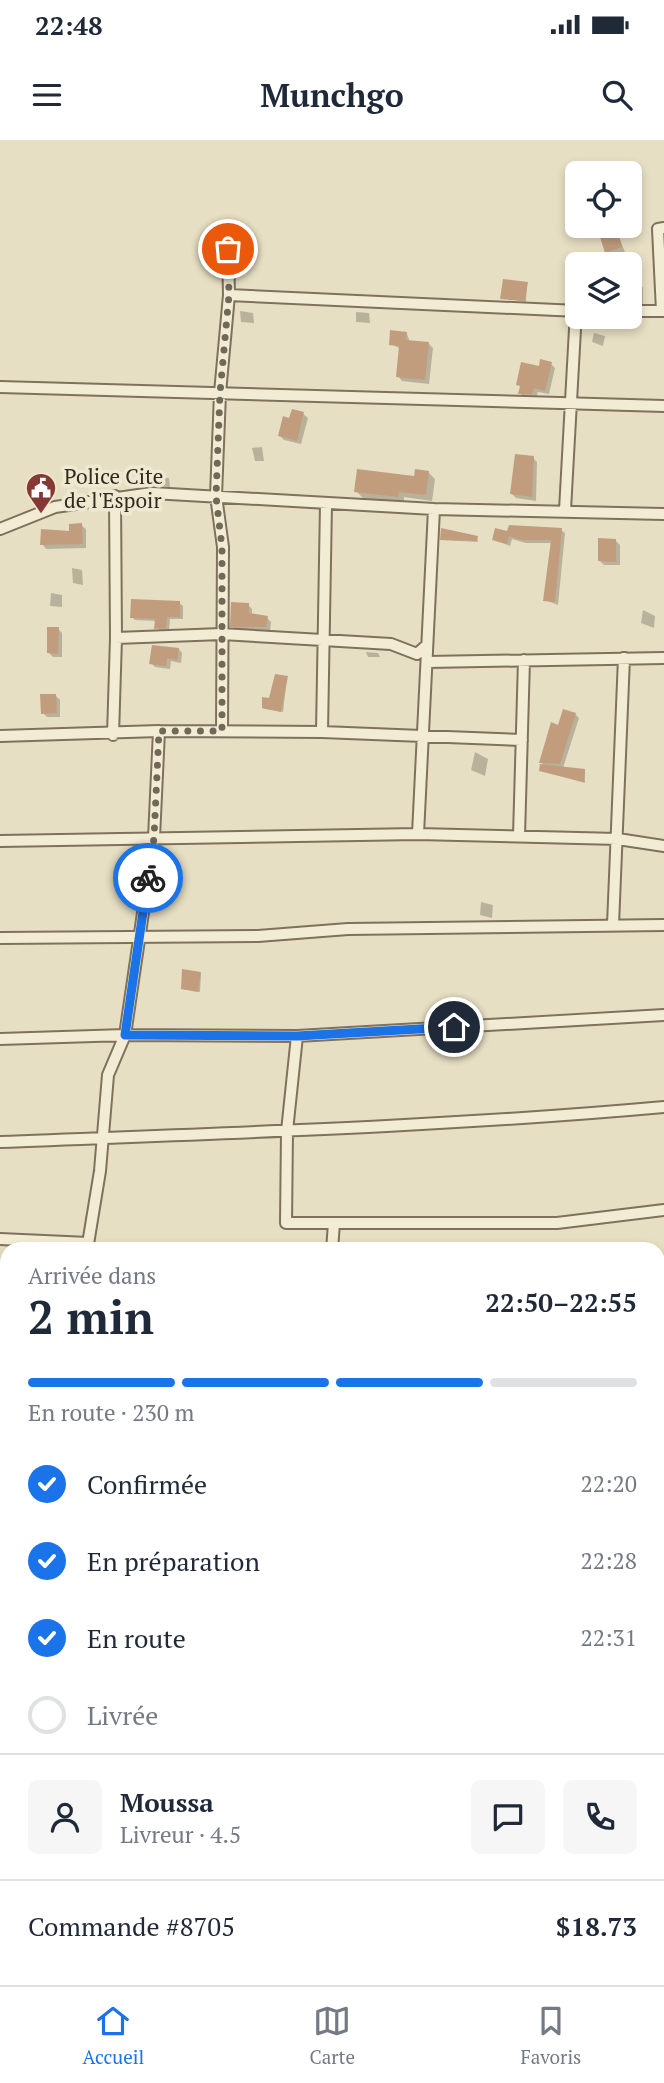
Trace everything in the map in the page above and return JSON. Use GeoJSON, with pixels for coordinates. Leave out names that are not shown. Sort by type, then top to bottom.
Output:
{"type":"FeatureCollection","features":[{"type":"Feature","properties":{"kind":"street"},"geometry":{"type":"LineString","coordinates":[[642,311],[663,311],[658,229],[664,228]]}},
{"type":"Feature","properties":{"kind":"street"},"geometry":{"type":"LineString","coordinates":[[222,731],[222,547],[216,496],[220,393],[229,295],[228,249]]}},
{"type":"Feature","properties":{"kind":"street"},"geometry":{"type":"LineString","coordinates":[[229,295],[565,310]]}},
{"type":"Feature","properties":{"kind":"street"},"geometry":{"type":"LineString","coordinates":[[565,510],[576,329]]}},
{"type":"Feature","properties":{"kind":"street"},"geometry":{"type":"LineString","coordinates":[[0,387],[664,406]]}},
{"type":"Feature","properties":{"kind":"street"},"geometry":{"type":"LineString","coordinates":[[0,528],[55,507],[115,496],[152,493],[434,509],[664,514]]}},
{"type":"Feature","properties":{"kind":"street"},"geometry":{"type":"LineString","coordinates":[[113,735],[116,638],[115,496]]}},
{"type":"Feature","properties":{"kind":"street"},"geometry":{"type":"LineString","coordinates":[[322,732],[326,504]]}},
{"type":"Feature","properties":{"kind":"street"},"geometry":{"type":"LineString","coordinates":[[418,834],[434,509]]}},
{"type":"Feature","properties":{"kind":"street"},"geometry":{"type":"LineString","coordinates":[[116,638],[222,634],[391,644],[417,653],[427,645]]}},
{"type":"Feature","properties":{"kind":"street"},"geometry":{"type":"LineString","coordinates":[[613,925],[624,658]]}},
{"type":"Feature","properties":{"kind":"street"},"geometry":{"type":"LineString","coordinates":[[427,662],[664,658]]}},
{"type":"Feature","properties":{"kind":"street"},"geometry":{"type":"LineString","coordinates":[[519,836],[524,660]]}},
{"type":"Feature","properties":{"kind":"street"},"geometry":{"type":"LineString","coordinates":[[89,1242],[100,1171],[100,1138],[108,1075],[125,1035],[154,838],[159,731]]}},
{"type":"Feature","properties":{"kind":"street"},"geometry":{"type":"LineString","coordinates":[[0,736],[222,731],[522,740]]}},
{"type":"Feature","properties":{"kind":"street"},"geometry":{"type":"LineString","coordinates":[[0,841],[418,834],[618,839],[664,846]]}},
{"type":"Feature","properties":{"kind":"street"},"geometry":{"type":"LineString","coordinates":[[0,938],[664,925]]}},
{"type":"Feature","properties":{"kind":"street"},"geometry":{"type":"LineString","coordinates":[[0,1039],[125,1035],[297,1036],[664,1014]]}},
{"type":"Feature","properties":{"kind":"street"},"geometry":{"type":"LineString","coordinates":[[297,1036],[287,1131],[285,1222],[557,1223],[664,1210]]}},
{"type":"Feature","properties":{"kind":"street"},"geometry":{"type":"LineString","coordinates":[[0,1142],[562,1117],[664,1107]]}},
{"type":"Feature","properties":{"kind":"street"},"geometry":{"type":"LineString","coordinates":[[333,1242],[334,1223]]}},
{"type":"Feature","properties":{"kind":"street"},"geometry":{"type":"LineString","coordinates":[[0,1239],[38,1242]]}},
{"type":"Feature","properties":{"kind":"building"},"geometry":{"type":"Polygon","coordinates":[[[600,238],[620,238],[622,247],[605,252],[600,238]]]}},
{"type":"Feature","properties":{"kind":"building"},"geometry":{"type":"Polygon","coordinates":[[[503,279],[528,282],[525,301],[500,299],[503,279]]]}},
{"type":"Feature","properties":{"kind":"building"},"geometry":{"type":"Polygon","coordinates":[[[390,330],[407,332],[406,340],[429,342],[425,380],[396,377],[399,346],[389,345],[390,330]]]}},
{"type":"Feature","properties":{"kind":"building"},"geometry":{"type":"Polygon","coordinates":[[[540,359],[552,362],[545,391],[534,388],[532,394],[518,394],[520,386],[516,385],[521,362],[539,366],[540,359]]]}},
{"type":"Feature","properties":{"kind":"building"},"geometry":{"type":"Polygon","coordinates":[[[292,409],[304,412],[297,441],[278,436],[283,416],[289,418],[292,409]]]}},
{"type":"Feature","properties":{"kind":"building"},"geometry":{"type":"Polygon","coordinates":[[[515,454],[534,456],[532,497],[510,494],[515,454]]]}},
{"type":"Feature","properties":{"kind":"building"},"geometry":{"type":"Polygon","coordinates":[[[357,469],[414,476],[415,469],[429,471],[426,495],[399,492],[398,497],[354,492],[357,469]]]}},
{"type":"Feature","properties":{"kind":"building"},"geometry":{"type":"Polygon","coordinates":[[[82,523],[83,544],[40,545],[41,529],[69,531],[69,524],[82,523]]]}},
{"type":"Feature","properties":{"kind":"building"},"geometry":{"type":"Polygon","coordinates":[[[509,525],[562,528],[555,602],[543,601],[551,540],[521,540],[509,536],[507,544],[492,540],[495,528],[507,531],[509,525]]]}},
{"type":"Feature","properties":{"kind":"building"},"geometry":{"type":"Polygon","coordinates":[[[441,528],[478,536],[477,541],[440,540],[441,528]]]}},
{"type":"Feature","properties":{"kind":"building"},"geometry":{"type":"Polygon","coordinates":[[[598,538],[616,539],[616,562],[598,561],[598,538]]]}},
{"type":"Feature","properties":{"kind":"building"},"geometry":{"type":"Polygon","coordinates":[[[131,599],[180,601],[180,617],[167,617],[166,628],[154,629],[155,619],[130,618],[131,599]]]}},
{"type":"Feature","properties":{"kind":"building"},"geometry":{"type":"Polygon","coordinates":[[[231,602],[249,603],[249,613],[268,616],[266,627],[230,627],[231,602]]]}},
{"type":"Feature","properties":{"kind":"building"},"geometry":{"type":"Polygon","coordinates":[[[47,627],[59,627],[58,654],[47,653],[47,627]]]}},
{"type":"Feature","properties":{"kind":"building"},"geometry":{"type":"Polygon","coordinates":[[[152,645],[179,648],[177,660],[167,658],[166,666],[149,664],[152,645]]]}},
{"type":"Feature","properties":{"kind":"building"},"geometry":{"type":"Polygon","coordinates":[[[275,674],[288,676],[281,712],[262,708],[262,697],[269,698],[275,674]]]}},
{"type":"Feature","properties":{"kind":"building"},"geometry":{"type":"Polygon","coordinates":[[[40,694],[56,694],[57,713],[41,714],[40,694]]]}},
{"type":"Feature","properties":{"kind":"building"},"geometry":{"type":"Polygon","coordinates":[[[563,709],[576,713],[560,764],[539,763],[551,722],[558,725],[563,709]]]}},
{"type":"Feature","properties":{"kind":"building"},"geometry":{"type":"Polygon","coordinates":[[[540,764],[585,769],[584,782],[539,771],[540,764]]]}},
{"type":"Feature","properties":{"kind":"building"},"geometry":{"type":"Polygon","coordinates":[[[182,969],[201,972],[198,992],[181,989],[182,969]]]}},
{"type":"Feature","properties":{"kind":"way so far"},"geometry":{"type":"LineString","coordinates":[[148,878],[154,838],[159,731],[222,731],[222,547],[216,496],[220,393],[229,295],[228,249]]}},
{"type":"Feature","properties":{"kind":"place","name":"Police Cite de l'Espoir"},"geometry":{"type":"Point","coordinates":[41,515]}},
{"type":"Feature","properties":{"kind":"route"},"geometry":{"type":"LineString","coordinates":[[148,878],[125,1035],[297,1036],[454,1027]]}}]}
